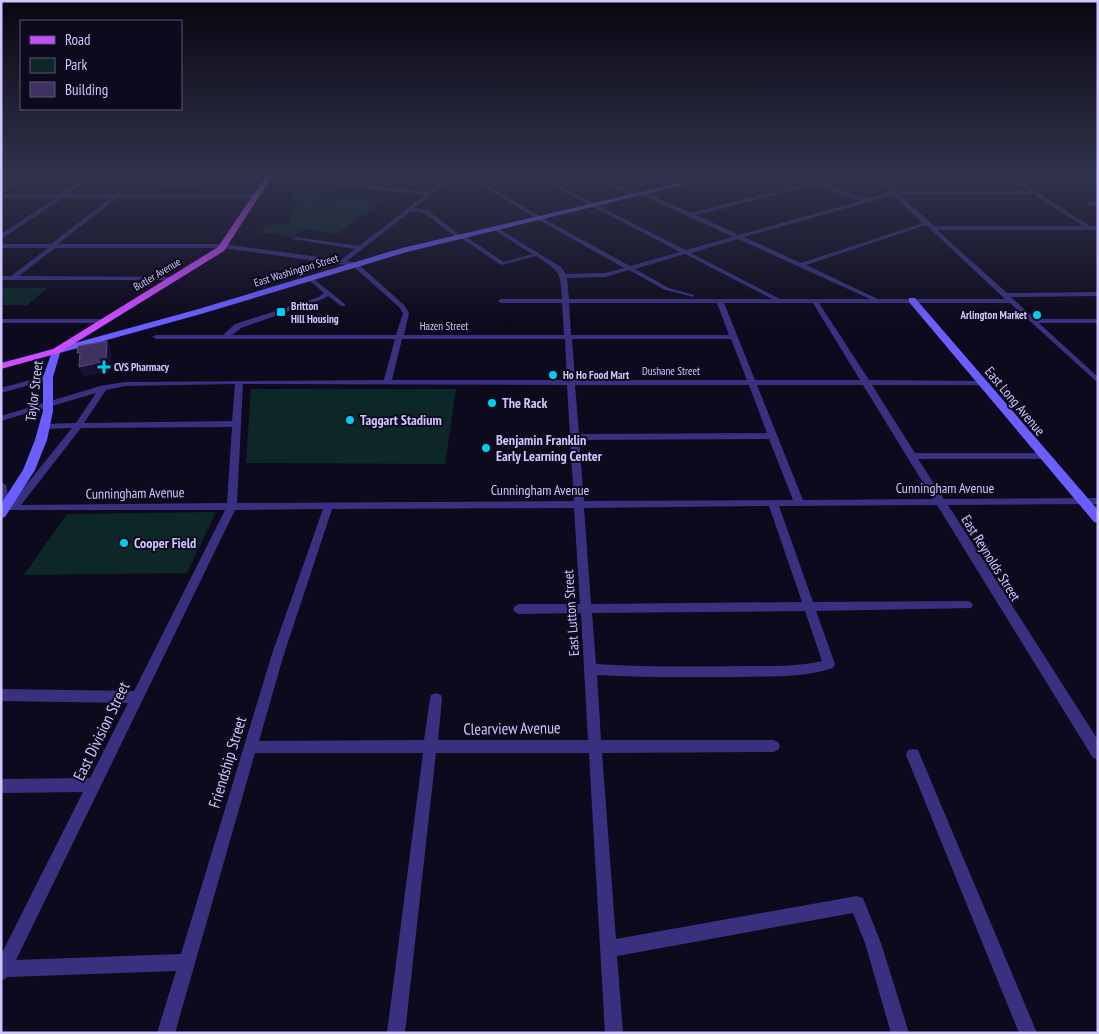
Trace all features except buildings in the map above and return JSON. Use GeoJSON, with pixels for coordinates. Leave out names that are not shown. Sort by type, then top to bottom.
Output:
{"type":"FeatureCollection","features":[{"type":"Feature","properties":{"kind":"main road","name":"Butler Avenue"},"geometry":{"type":"LineString","coordinates":[[56,351],[101,321],[224,246],[238,224]]}},
{"type":"Feature","properties":{"kind":"main road","name":"East Washington Street"},"geometry":{"type":"LineString","coordinates":[[1,365],[15,363],[93,341],[355,264],[511,224]]}},
{"type":"Feature","properties":{"kind":"main road"},"geometry":{"type":"LineString","coordinates":[[330,272],[341,263]]}},
{"type":"Feature","properties":{"kind":"main road","name":"East Long Avenue"},"geometry":{"type":"LineString","coordinates":[[912,300],[1098,519]]}},
{"type":"Feature","properties":{"kind":"main road"},"geometry":{"type":"LineString","coordinates":[[78,336],[93,341]]}},
{"type":"Feature","properties":{"kind":"main road","name":"Taylor Street"},"geometry":{"type":"LineString","coordinates":[[7,510],[29,470],[46,426],[48,377],[56,351]]}},
{"type":"Feature","properties":{"kind":"street"},"geometry":{"type":"LineString","coordinates":[[1,237],[20,224]]}},
{"type":"Feature","properties":{"kind":"street"},"geometry":{"type":"LineString","coordinates":[[13,278],[80,224]]}},
{"type":"Feature","properties":{"kind":"street"},"geometry":{"type":"LineString","coordinates":[[341,263],[390,224]]}},
{"type":"Feature","properties":{"kind":"street"},"geometry":{"type":"LineString","coordinates":[[444,224],[503,264],[537,254]]}},
{"type":"Feature","properties":{"kind":"street"},"geometry":{"type":"LineString","coordinates":[[550,224],[666,289],[702,301]]}},
{"type":"Feature","properties":{"kind":"street"},"geometry":{"type":"LineString","coordinates":[[630,224],[780,300]]}},
{"type":"Feature","properties":{"kind":"street"},"geometry":{"type":"LineString","coordinates":[[710,224],[878,300]]}},
{"type":"Feature","properties":{"kind":"street"},"geometry":{"type":"LineString","coordinates":[[494,228],[561,270],[564,276],[605,276],[783,224]]}},
{"type":"Feature","properties":{"kind":"street"},"geometry":{"type":"LineString","coordinates":[[1083,224],[1098,234]]}},
{"type":"Feature","properties":{"kind":"street"},"geometry":{"type":"LineString","coordinates":[[930,226],[1098,381]]}},
{"type":"Feature","properties":{"kind":"street"},"geometry":{"type":"LineString","coordinates":[[800,265],[930,226],[1098,228]]}},
{"type":"Feature","properties":{"kind":"street"},"geometry":{"type":"LineString","coordinates":[[296,239],[360,248]]}},
{"type":"Feature","properties":{"kind":"street"},"geometry":{"type":"LineString","coordinates":[[1,246],[224,246],[355,264],[405,310],[406,318],[387,382]]}},
{"type":"Feature","properties":{"kind":"street","name":"East Lutton Street"},"geometry":{"type":"LineString","coordinates":[[564,276],[573,437],[614,1033]]}},
{"type":"Feature","properties":{"kind":"street"},"geometry":{"type":"LineString","coordinates":[[1,278],[173,278]]}},
{"type":"Feature","properties":{"kind":"street"},"geometry":{"type":"LineString","coordinates":[[310,278],[327,294],[344,305]]}},
{"type":"Feature","properties":{"kind":"street"},"geometry":{"type":"LineString","coordinates":[[225,337],[238,326],[324,297],[327,294]]}},
{"type":"Feature","properties":{"kind":"street"},"geometry":{"type":"LineString","coordinates":[[1004,294],[1098,294]]}},
{"type":"Feature","properties":{"kind":"street"},"geometry":{"type":"LineString","coordinates":[[719,300],[799,503]]}},
{"type":"Feature","properties":{"kind":"street","name":"East Reynolds Street"},"geometry":{"type":"LineString","coordinates":[[814,300],[940,502],[1094,741],[1098,753]]}},
{"type":"Feature","properties":{"kind":"street"},"geometry":{"type":"LineString","coordinates":[[501,301],[1010,301]]}},
{"type":"Feature","properties":{"kind":"street"},"geometry":{"type":"LineString","coordinates":[[1,321],[101,321]]}},
{"type":"Feature","properties":{"kind":"street"},"geometry":{"type":"LineString","coordinates":[[1032,321],[1098,321]]}},
{"type":"Feature","properties":{"kind":"street","name":"Hazen Street"},"geometry":{"type":"LineString","coordinates":[[156,337],[733,338]]}},
{"type":"Feature","properties":{"kind":"street"},"geometry":{"type":"LineString","coordinates":[[1,390],[48,377]]}},
{"type":"Feature","properties":{"kind":"street"},"geometry":{"type":"LineString","coordinates":[[232,505],[239,382]]}},
{"type":"Feature","properties":{"kind":"street","name":"Dushane Street"},"geometry":{"type":"LineString","coordinates":[[1,419],[104,388],[125,384],[239,382],[983,383]]}},
{"type":"Feature","properties":{"kind":"street"},"geometry":{"type":"LineString","coordinates":[[7,510],[78,426],[104,388]]}},
{"type":"Feature","properties":{"kind":"street"},"geometry":{"type":"LineString","coordinates":[[46,426],[237,424]]}},
{"type":"Feature","properties":{"kind":"street"},"geometry":{"type":"LineString","coordinates":[[573,437],[773,436]]}},
{"type":"Feature","properties":{"kind":"street"},"geometry":{"type":"LineString","coordinates":[[912,456],[1044,456]]}},
{"type":"Feature","properties":{"kind":"street"},"geometry":{"type":"LineString","coordinates":[[1,485],[7,510]]}},
{"type":"Feature","properties":{"kind":"street","name":"Cunningham Avenue"},"geometry":{"type":"LineString","coordinates":[[7,510],[232,505],[1098,501]]}},
{"type":"Feature","properties":{"kind":"street"},"geometry":{"type":"LineString","coordinates":[[590,669],[670,671],[802,670],[826,667],[830,664],[774,503]]}},
{"type":"Feature","properties":{"kind":"street","name":"East Division Street"},"geometry":{"type":"LineString","coordinates":[[2,971],[232,505]]}},
{"type":"Feature","properties":{"kind":"street","name":"Friendship Street"},"geometry":{"type":"LineString","coordinates":[[166,1033],[278,654],[329,505]]}},
{"type":"Feature","properties":{"kind":"street"},"geometry":{"type":"LineString","coordinates":[[519,609],[967,605]]}},
{"type":"Feature","properties":{"kind":"street"},"geometry":{"type":"LineString","coordinates":[[1,695],[138,696]]}},
{"type":"Feature","properties":{"kind":"street"},"geometry":{"type":"LineString","coordinates":[[396,1033],[436,699]]}},
{"type":"Feature","properties":{"kind":"street","name":"Clearview Avenue"},"geometry":{"type":"LineString","coordinates":[[251,747],[773,746]]}},
{"type":"Feature","properties":{"kind":"street"},"geometry":{"type":"LineString","coordinates":[[913,755],[1028,1033]]}},
{"type":"Feature","properties":{"kind":"street"},"geometry":{"type":"LineString","coordinates":[[1,786],[94,785]]}},
{"type":"Feature","properties":{"kind":"street"},"geometry":{"type":"LineString","coordinates":[[608,949],[857,904],[876,952],[900,1033]]}},
{"type":"Feature","properties":{"kind":"street"},"geometry":{"type":"LineString","coordinates":[[2,971],[187,962]]}},
{"type":"Feature","properties":{"kind":"green space"},"geometry":{"type":"Polygon","coordinates":[[[351,224],[337,234],[305,229],[292,238],[272,233],[261,234],[266,225],[351,224]]]}},
{"type":"Feature","properties":{"kind":"green space"},"geometry":{"type":"Polygon","coordinates":[[[1,288],[47,288],[28,305],[1,305],[1,288]]]}},
{"type":"Feature","properties":{"kind":"green space","name":"Taggart Stadium"},"geometry":{"type":"Polygon","coordinates":[[[251,389],[456,389],[445,464],[246,463],[251,389]]]}},
{"type":"Feature","properties":{"kind":"green space","name":"Cooper Field"},"geometry":{"type":"Polygon","coordinates":[[[216,512],[187,573],[24,575],[67,514],[216,512]]]}},
{"type":"Feature","properties":{"kind":"place","name":"Britton Hill Housing"},"geometry":{"type":"Point","coordinates":[281,312]}},
{"type":"Feature","properties":{"kind":"place","name":"Arlington Market"},"geometry":{"type":"Point","coordinates":[1037,315]}},
{"type":"Feature","properties":{"kind":"place","name":"CVS Pharmacy"},"geometry":{"type":"Point","coordinates":[104,367]}},
{"type":"Feature","properties":{"kind":"place","name":"Ho Ho Food Mart"},"geometry":{"type":"Point","coordinates":[553,375]}},
{"type":"Feature","properties":{"kind":"place","name":"The Rack"},"geometry":{"type":"Point","coordinates":[492,403]}},
{"type":"Feature","properties":{"kind":"place","name":"Taggart Stadium"},"geometry":{"type":"Point","coordinates":[350,420]}},
{"type":"Feature","properties":{"kind":"place","name":"Benjamin Franklin Early Learning Center"},"geometry":{"type":"Point","coordinates":[486,448]}},
{"type":"Feature","properties":{"kind":"place","name":"Cooper Field"},"geometry":{"type":"Point","coordinates":[124,543]}}]}
